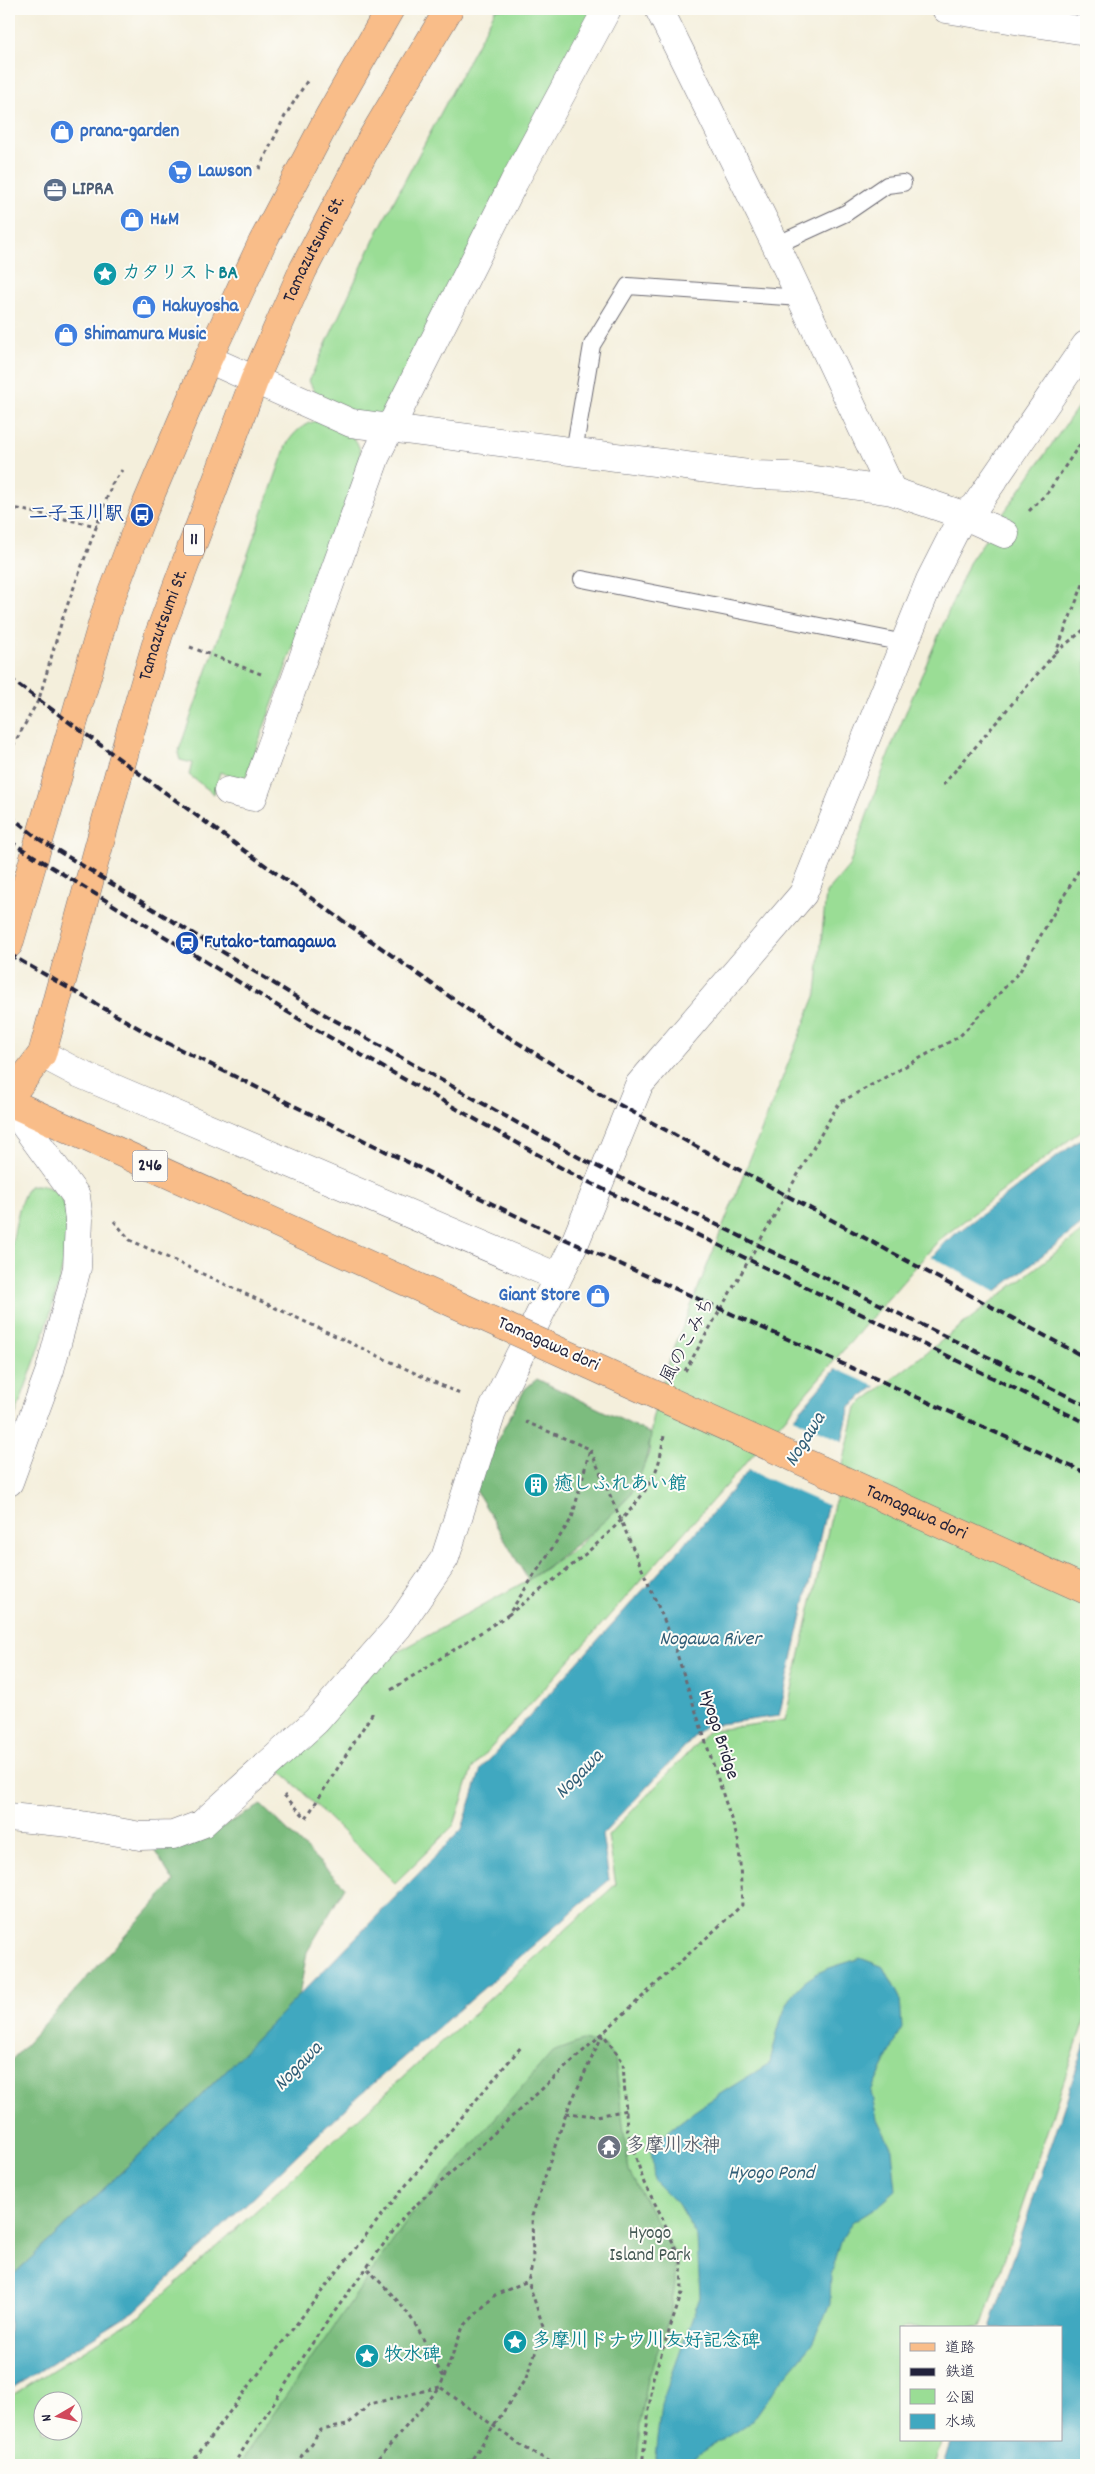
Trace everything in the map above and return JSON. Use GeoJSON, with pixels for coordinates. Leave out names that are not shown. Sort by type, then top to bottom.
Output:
{"type":"FeatureCollection","features":[{"type":"Feature","properties":{"kind":"main road"},"geometry":{"type":"LineString","coordinates":[[9,944],[106,611],[142,515],[208,359],[262,244],[328,118],[390,9]]}},
{"type":"Feature","properties":{"kind":"main road","name":"Tamazutsumi St."},"geometry":{"type":"LineString","coordinates":[[9,1098],[42,1054],[130,729],[159,634],[254,381],[303,270],[369,143],[449,9]]}},
{"type":"Feature","properties":{"kind":"main road","name":"Tamagawa dori"},"geometry":{"type":"LineString","coordinates":[[9,1103],[1086,1590]]}},
{"type":"Feature","properties":{"kind":"street"},"geometry":{"type":"LineString","coordinates":[[228,791],[253,797],[355,512],[389,429],[514,182],[607,9]]}},
{"type":"Feature","properties":{"kind":"street"},"geometry":{"type":"LineString","coordinates":[[659,9],[776,245],[892,491]]}},
{"type":"Feature","properties":{"kind":"street"},"geometry":{"type":"LineString","coordinates":[[946,9],[1086,32]]}},
{"type":"Feature","properties":{"kind":"street"},"geometry":{"type":"LineString","coordinates":[[9,1817],[70,1823],[140,1836],[173,1834],[202,1824],[316,1722],[355,1674],[398,1627],[445,1558],[493,1408],[574,1245],[639,1085],[803,894],[930,580],[963,515],[975,507],[1086,345]]}},
{"type":"Feature","properties":{"kind":"street"},"geometry":{"type":"LineString","coordinates":[[208,359],[351,423],[574,452],[756,474],[788,476],[892,491],[963,515],[1005,534]]}},
{"type":"Feature","properties":{"kind":"street"},"geometry":{"type":"LineString","coordinates":[[42,1054],[78,1073],[558,1277]]}},
{"type":"Feature","properties":{"kind":"street"},"geometry":{"type":"LineString","coordinates":[[9,1103],[76,1196],[79,1220],[77,1268],[50,1370],[9,1482]]}},
{"type":"Feature","properties":{"kind":"lane"},"geometry":{"type":"LineString","coordinates":[[776,245],[846,213],[887,185],[903,184]]}},
{"type":"Feature","properties":{"kind":"lane"},"geometry":{"type":"LineString","coordinates":[[574,452],[592,345],[628,286],[801,298]]}},
{"type":"Feature","properties":{"kind":"lane"},"geometry":{"type":"LineString","coordinates":[[582,579],[905,643]]}},
{"type":"Feature","properties":{"kind":"path"},"geometry":{"type":"LineString","coordinates":[[1005,534],[1048,492],[1086,435]]}},
{"type":"Feature","properties":{"kind":"path"},"geometry":{"type":"LineString","coordinates":[[9,507],[97,526]]}},
{"type":"Feature","properties":{"kind":"path"},"geometry":{"type":"LineString","coordinates":[[1056,652],[1086,577]]}},
{"type":"Feature","properties":{"kind":"path"},"geometry":{"type":"LineString","coordinates":[[943,784],[1056,652],[1086,628]]}},
{"type":"Feature","properties":{"kind":"path"},"geometry":{"type":"LineString","coordinates":[[209,655],[260,673]]}},
{"type":"Feature","properties":{"kind":"path","name":"風のこみち"},"geometry":{"type":"LineString","coordinates":[[681,1378],[839,1103],[960,1036],[1020,971],[1086,858]]}},
{"type":"Feature","properties":{"kind":"path"},"geometry":{"type":"LineString","coordinates":[[107,1214],[130,1240],[493,1408],[590,1449],[572,1518],[508,1615]]}},
{"type":"Feature","properties":{"kind":"path"},"geometry":{"type":"LineString","coordinates":[[386,1693],[508,1615],[583,1558],[638,1500],[657,1466],[666,1428]]}},
{"type":"Feature","properties":{"kind":"path","name":"Hyogo Bridge"},"geometry":{"type":"LineString","coordinates":[[590,1449],[671,1636],[738,1843],[742,1905],[603,2034]]}},
{"type":"Feature","properties":{"kind":"path"},"geometry":{"type":"LineString","coordinates":[[306,1818],[372,1714],[367,1694],[355,1674]]}},
{"type":"Feature","properties":{"kind":"path"},"geometry":{"type":"LineString","coordinates":[[603,2034],[624,2062],[627,2129],[644,2183],[660,2213],[681,2261],[682,2293],[653,2378],[642,2465]]}},
{"type":"Feature","properties":{"kind":"path"},"geometry":{"type":"LineString","coordinates":[[468,2465],[492,2426],[526,2378],[544,2329],[528,2281],[533,2262],[532,2216],[566,2114],[603,2034]]}},
{"type":"Feature","properties":{"kind":"path"},"geometry":{"type":"LineString","coordinates":[[233,2465],[320,2333],[405,2215],[603,2034]]}},
{"type":"Feature","properties":{"kind":"path"},"geometry":{"type":"LineString","coordinates":[[190,2465],[289,2331],[464,2113],[522,2046]]}},
{"type":"Feature","properties":{"kind":"path"},"geometry":{"type":"LineString","coordinates":[[566,2114],[597,2116],[626,2110]]}},
{"type":"Feature","properties":{"kind":"path"},"geometry":{"type":"LineString","coordinates":[[366,2268],[397,2301],[417,2327],[433,2360],[444,2377]]}},
{"type":"Feature","properties":{"kind":"path"},"geometry":{"type":"LineString","coordinates":[[373,2465],[440,2387],[463,2327],[495,2295],[528,2281]]}},
{"type":"Feature","properties":{"kind":"path"},"geometry":{"type":"LineString","coordinates":[[440,2387],[492,2426],[548,2463],[556,2465]]}},
{"type":"Feature","properties":{"kind":"path"},"geometry":{"type":"LineString","coordinates":[[297,2465],[320,2430],[347,2425],[370,2404],[440,2387]]}},
{"type":"Feature","properties":{"kind":"green space"},"geometry":{"type":"Polygon","coordinates":[[[496,9],[595,9],[391,412],[368,420],[317,397],[309,381],[378,231],[496,9]]]}},
{"type":"Feature","properties":{"kind":"green space"},"geometry":{"type":"Polygon","coordinates":[[[1086,395],[1086,1127],[939,1240],[730,1481],[472,1769],[454,1825],[395,1883],[279,1769],[362,1672],[528,1580],[575,1549],[630,1496],[649,1453],[652,1419],[669,1361],[816,994],[826,893],[849,866],[892,745],[969,563],[1086,395]]]}},
{"type":"Feature","properties":{"kind":"green space"},"geometry":{"type":"Polygon","coordinates":[[[320,420],[349,434],[354,439],[358,445],[361,461],[244,782],[220,772],[214,794],[189,775],[192,763],[180,760],[178,753],[286,446],[292,436],[300,429],[309,423],[320,420]]]}},
{"type":"Feature","properties":{"kind":"green space"},"geometry":{"type":"Polygon","coordinates":[[[35,1185],[53,1190],[62,1200],[67,1227],[65,1254],[49,1318],[9,1433],[9,1254],[21,1202],[29,1186],[35,1185]]]}},
{"type":"Feature","properties":{"kind":"green space","name":"Hyogo Island Park"},"geometry":{"type":"Polygon","coordinates":[[[1086,1229],[1086,2015],[982,2326],[900,2326],[900,2442],[941,2442],[934,2465],[9,2465],[9,2397],[141,2315],[616,1884],[608,1836],[709,1731],[785,1720],[856,1407],[1086,1229]]]}},
{"type":"Feature","properties":{"kind":"green space"},"geometry":{"type":"Polygon","coordinates":[[[537,1379],[651,1434],[643,1467],[628,1497],[593,1531],[528,1580],[473,1485],[525,1389],[537,1379]]]}},
{"type":"Feature","properties":{"kind":"green space"},"geometry":{"type":"Polygon","coordinates":[[[261,1805],[345,1887],[307,1952],[299,1996],[191,2106],[9,2279],[9,2063],[174,1882],[154,1850],[209,1834],[261,1805]]]}},
{"type":"Feature","properties":{"kind":"green space","name":"Hyogo Island Park"},"geometry":{"type":"Polygon","coordinates":[[[582,2041],[604,2045],[615,2060],[629,2172],[675,2254],[675,2284],[669,2319],[648,2378],[640,2424],[637,2465],[238,2465],[409,2218],[552,2052],[582,2041]]]}},
{"type":"Feature","properties":{"kind":"water","name":"Nogawa River"},"geometry":{"type":"Polygon","coordinates":[[[1086,1135],[1086,1221],[850,1406],[779,1716],[704,1726],[602,1835],[609,1880],[354,2100],[135,2311],[9,2390],[9,2279],[191,2106],[462,1829],[481,1769],[701,1526],[945,1242],[1086,1135]]]}},
{"type":"Feature","properties":{"kind":"water","name":"Hyogo Pond"},"geometry":{"type":"Polygon","coordinates":[[[860,1958],[884,1967],[900,1998],[902,2028],[871,2092],[877,2119],[892,2149],[896,2191],[876,2208],[852,2223],[841,2241],[831,2275],[830,2303],[814,2342],[777,2386],[753,2420],[693,2458],[690,2465],[654,2465],[661,2405],[700,2297],[697,2237],[678,2204],[654,2180],[651,2147],[693,2112],[770,2063],[783,2014],[794,1993],[803,1984],[824,1970],[860,1958]]]}},
{"type":"Feature","properties":{"kind":"water"},"geometry":{"type":"Polygon","coordinates":[[[1086,2041],[1086,2465],[944,2465],[951,2442],[1062,2442],[1062,2326],[991,2326],[1086,2041]]]}},
{"type":"Feature","properties":{"kind":"pier"},"geometry":{"type":"Polygon","coordinates":[[[930,1256],[998,1293],[877,1387],[834,1368],[930,1256]]]}},
{"type":"Feature","properties":{"kind":"pier"},"geometry":{"type":"Polygon","coordinates":[[[791,1417],[844,1442],[829,1506],[746,1469],[791,1417]]]}},
{"type":"Feature","properties":{"kind":"railway"},"geometry":{"type":"LineString","coordinates":[[9,678],[245,851],[491,1026],[605,1097],[1086,1358]]}},
{"type":"Feature","properties":{"kind":"railway"},"geometry":{"type":"LineString","coordinates":[[9,815],[39,839],[327,1016],[580,1158],[1086,1405]]}},
{"type":"Feature","properties":{"kind":"railway"},"geometry":{"type":"LineString","coordinates":[[9,841],[317,1030],[574,1175],[1086,1423]]}},
{"type":"Feature","properties":{"kind":"railway"},"geometry":{"type":"LineString","coordinates":[[9,954],[147,1033],[549,1232],[1086,1473]]}},
{"type":"Feature","properties":{"kind":"place","name":"prana-garden"},"geometry":{"type":"Point","coordinates":[62,132]}},
{"type":"Feature","properties":{"kind":"place","name":"Lawson"},"geometry":{"type":"Point","coordinates":[180,172]}},
{"type":"Feature","properties":{"kind":"place","name":"LIPRA"},"geometry":{"type":"Point","coordinates":[55,190]}},
{"type":"Feature","properties":{"kind":"place","name":"H&M"},"geometry":{"type":"Point","coordinates":[132,220]}},
{"type":"Feature","properties":{"kind":"place","name":"カタリストBA"},"geometry":{"type":"Point","coordinates":[105,274]}},
{"type":"Feature","properties":{"kind":"place","name":"Hakuyosha"},"geometry":{"type":"Point","coordinates":[144,307]}},
{"type":"Feature","properties":{"kind":"place","name":"Shimamura Music"},"geometry":{"type":"Point","coordinates":[66,335]}},
{"type":"Feature","properties":{"kind":"place","name":"二子玉川駅"},"geometry":{"type":"Point","coordinates":[142,515]}},
{"type":"Feature","properties":{"kind":"place","name":"Futako-tamagawa"},"geometry":{"type":"Point","coordinates":[187,943]}},
{"type":"Feature","properties":{"kind":"place","name":"Giant Store"},"geometry":{"type":"Point","coordinates":[598,1296]}},
{"type":"Feature","properties":{"kind":"place","name":"癒しふれあい館"},"geometry":{"type":"Point","coordinates":[536,1485]}},
{"type":"Feature","properties":{"kind":"place","name":"多摩川水神"},"geometry":{"type":"Point","coordinates":[609,2147]}},
{"type":"Feature","properties":{"kind":"place","name":"多摩川ドナウ川友好記念碑"},"geometry":{"type":"Point","coordinates":[515,2342]}},
{"type":"Feature","properties":{"kind":"place","name":"牧水碑"},"geometry":{"type":"Point","coordinates":[367,2356]}},
{"type":"Feature","properties":{"kind":"water label","name":"Nogawa"},"geometry":{"type":"Point","coordinates":[806,1440]}},
{"type":"Feature","properties":{"kind":"water label","name":"Nogawa"},"geometry":{"type":"Point","coordinates":[580,1775]}},
{"type":"Feature","properties":{"kind":"water label","name":"Nogawa"},"geometry":{"type":"Point","coordinates":[299,2067]}}]}
